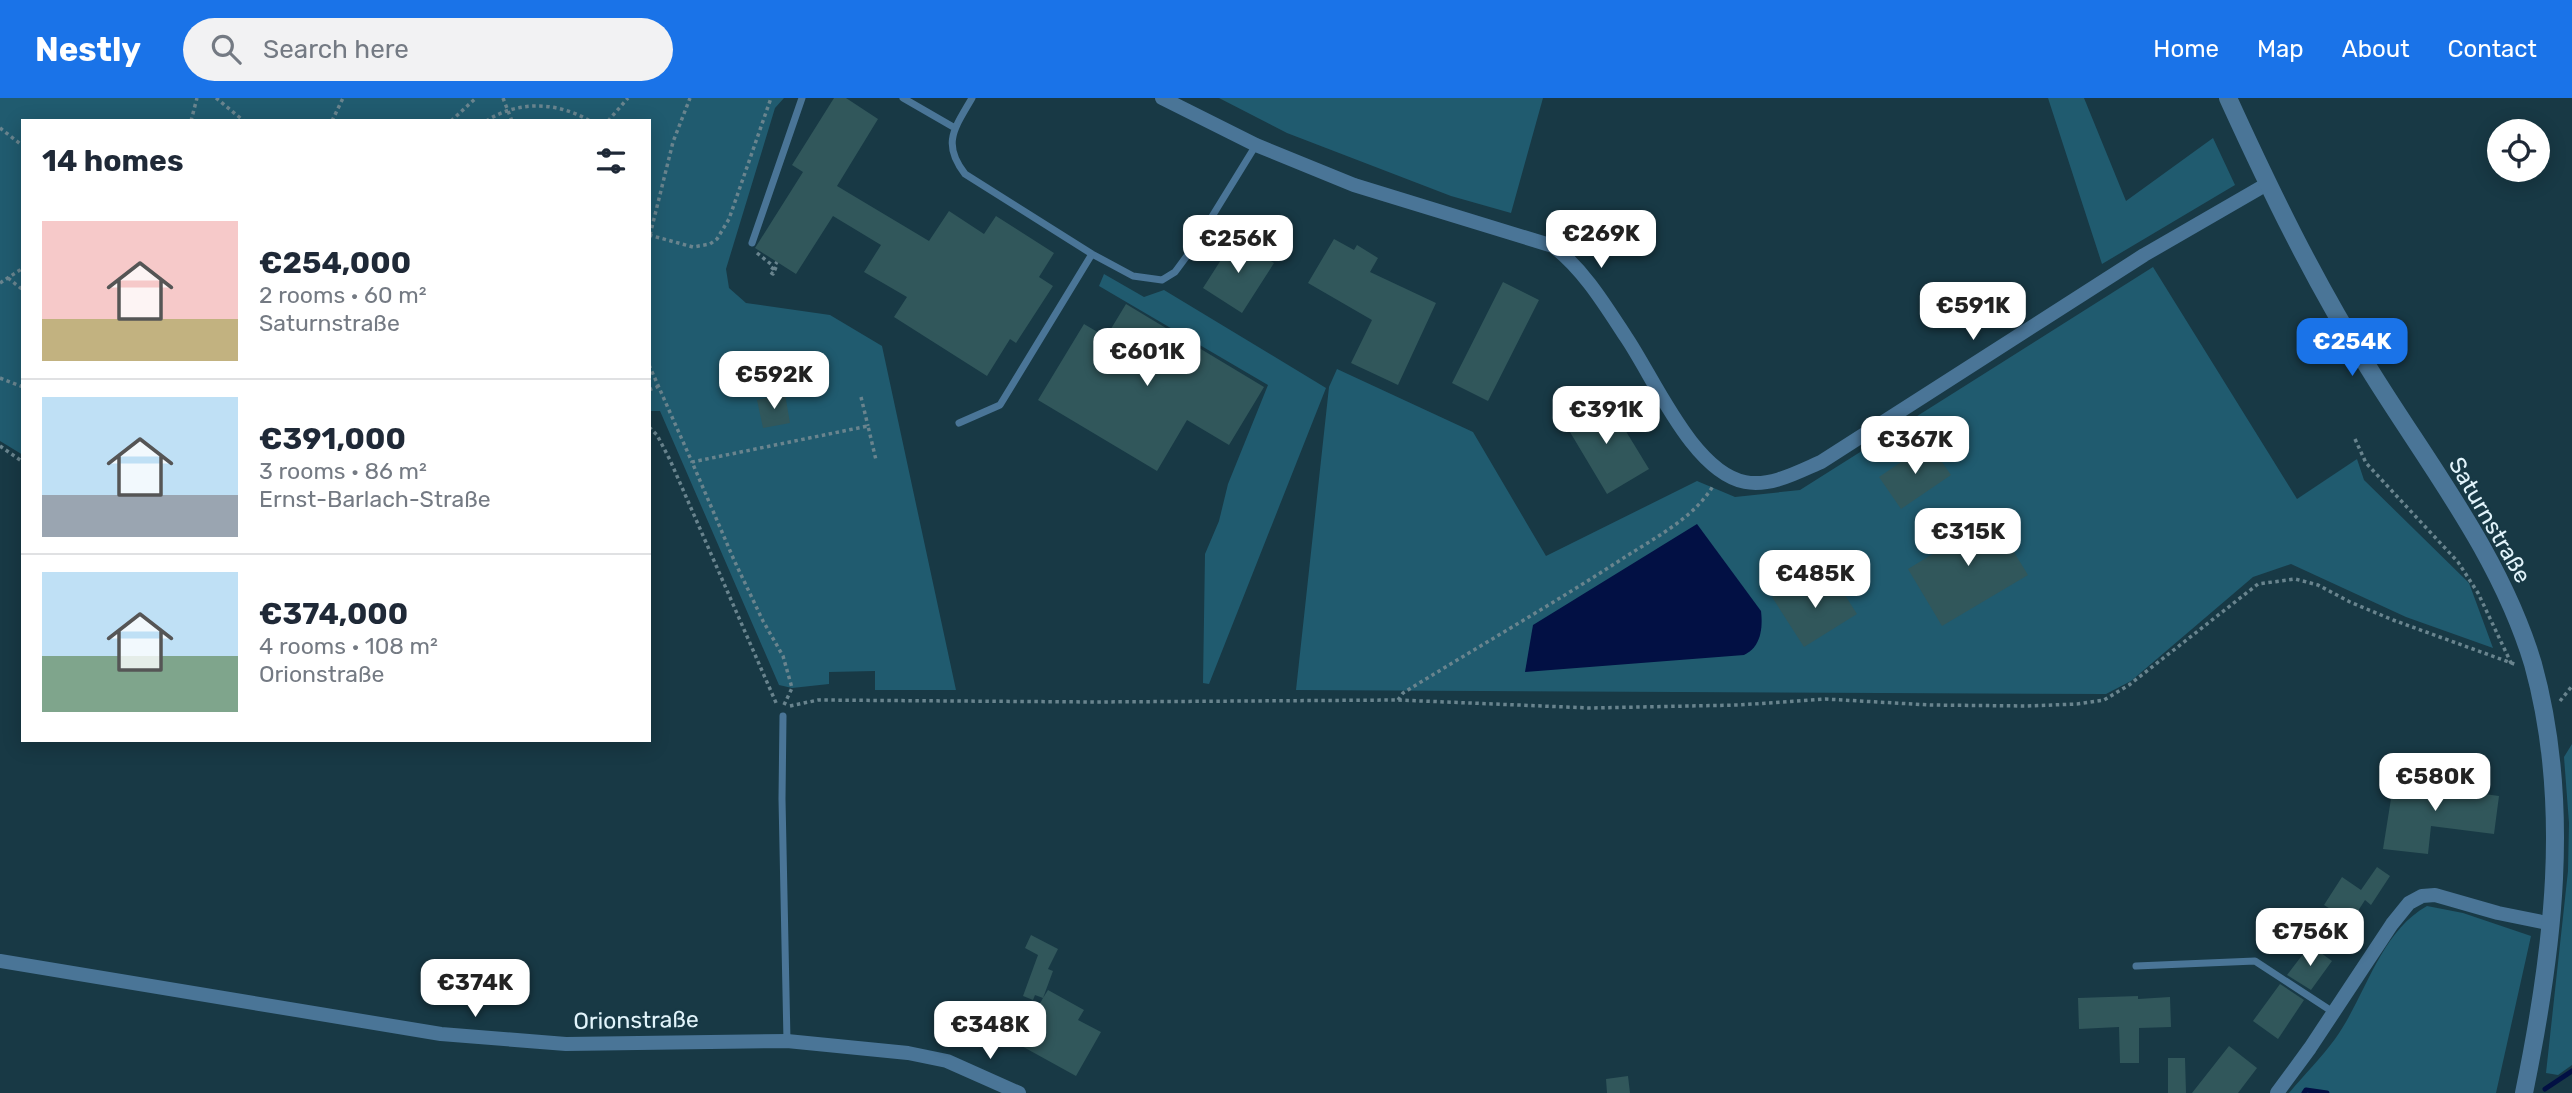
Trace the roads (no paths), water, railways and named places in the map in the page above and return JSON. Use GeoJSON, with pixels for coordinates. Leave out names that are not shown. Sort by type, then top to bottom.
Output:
{"type":"FeatureCollection","features":[{"type":"Feature","properties":{"kind":"street"},"geometry":{"type":"LineString","coordinates":[[1162,98],[1256,145],[1354,185],[1553,246],[1569,258],[1627,337],[1692,443],[1722,472],[1746,483],[1763,483],[1783,478],[1821,462],[2144,255],[2267,184]]}},
{"type":"Feature","properties":{"kind":"street","name":"Saturnstraße"},"geometry":{"type":"LineString","coordinates":[[2228,98],[2267,184],[2359,353],[2482,545],[2504,589],[2533,666],[2551,751],[2555,788],[2556,869],[2544,984],[2524,1093]]}},
{"type":"Feature","properties":{"kind":"street"},"geometry":{"type":"LineString","coordinates":[[2277,1093],[2409,903],[2422,896],[2435,895],[2498,913],[2552,924]]}},
{"type":"Feature","properties":{"kind":"street","name":"Orionstraße"},"geometry":{"type":"LineString","coordinates":[[0,961],[441,1034],[566,1044],[787,1041],[908,1053],[947,1062],[1019,1093]]}},
{"type":"Feature","properties":{"kind":"lane"},"geometry":{"type":"LineString","coordinates":[[752,243],[802,98]]}},
{"type":"Feature","properties":{"kind":"lane"},"geometry":{"type":"LineString","coordinates":[[903,98],[955,128]]}},
{"type":"Feature","properties":{"kind":"lane"},"geometry":{"type":"LineString","coordinates":[[972,98],[955,128],[951,143],[955,161],[965,174],[1092,254],[1133,276],[1162,281],[1169,277],[1192,249],[1256,145]]}},
{"type":"Feature","properties":{"kind":"lane"},"geometry":{"type":"LineString","coordinates":[[959,422],[1000,405],[1092,254]]}},
{"type":"Feature","properties":{"kind":"lane"},"geometry":{"type":"LineString","coordinates":[[783,716],[787,1041]]}},
{"type":"Feature","properties":{"kind":"lane"},"geometry":{"type":"LineString","coordinates":[[2136,966],[2255,961],[2333,1012]]}},
{"type":"Feature","properties":{"kind":"waterway"},"geometry":{"type":"LineString","coordinates":[[2545,1089],[2572,1071]]}},
{"type":"Feature","properties":{"kind":"waterway"},"geometry":{"type":"LineString","coordinates":[[2304,1093],[2306,1090],[2327,1093]]}}]}
